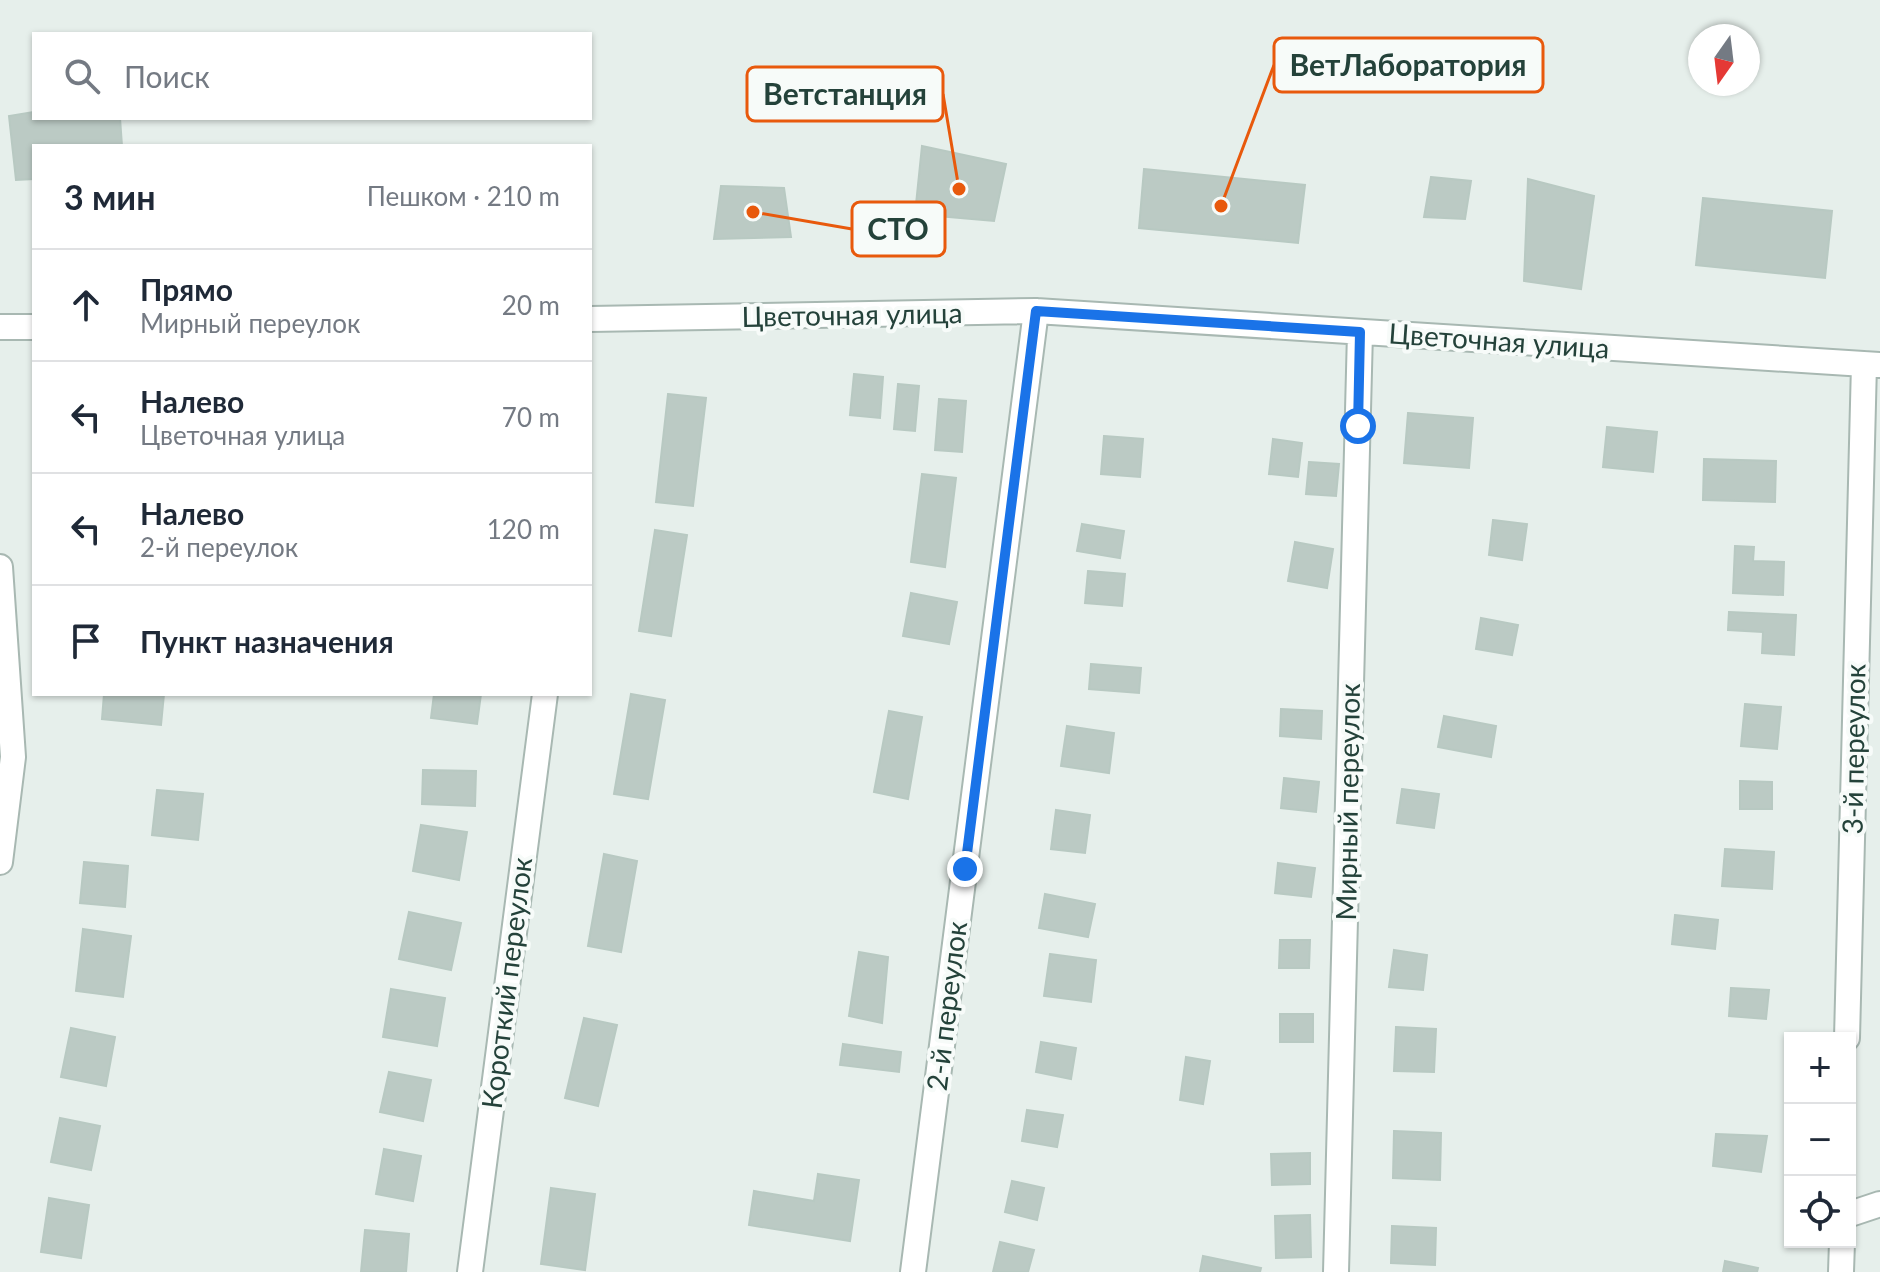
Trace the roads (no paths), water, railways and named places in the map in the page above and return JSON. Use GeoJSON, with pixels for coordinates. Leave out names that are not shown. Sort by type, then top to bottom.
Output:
{"type":"FeatureCollection","features":[{"type":"Feature","properties":{"kind":"street","name":"Цветочная улица"},"geometry":{"type":"LineString","coordinates":[[592,326],[1036,311],[1872,364]]}},
{"type":"Feature","properties":{"kind":"street","name":"2-й переулок"},"geometry":{"type":"LineString","coordinates":[[913,1272],[1036,311]]}},
{"type":"Feature","properties":{"kind":"street"},"geometry":{"type":"LineString","coordinates":[[0,327],[32,327]]}},
{"type":"Feature","properties":{"kind":"street","name":"Мирный переулок"},"geometry":{"type":"LineString","coordinates":[[1336,1272],[1360,332]]}},
{"type":"Feature","properties":{"kind":"street","name":"3-й переулок"},"geometry":{"type":"LineString","coordinates":[[1847,1032],[1872,364]]}},
{"type":"Feature","properties":{"kind":"street"},"geometry":{"type":"LineString","coordinates":[[0,567],[13,757],[0,862]]}},
{"type":"Feature","properties":{"kind":"street","name":"Короткий переулок"},"geometry":{"type":"LineString","coordinates":[[470,1272],[545,696]]}},
{"type":"Feature","properties":{"kind":"street"},"geometry":{"type":"LineString","coordinates":[[1856,1212],[1880,1204]]}},
{"type":"Feature","properties":{"kind":"street"},"geometry":{"type":"LineString","coordinates":[[1841,1272],[1842,1248]]}},
{"type":"Feature","properties":{"kind":"place","name":"Ветстанция"},"geometry":{"type":"Point","coordinates":[959,189]}},
{"type":"Feature","properties":{"kind":"place","name":"ВетЛаборатория"},"geometry":{"type":"Point","coordinates":[1221,206]}},
{"type":"Feature","properties":{"kind":"place","name":"CTO"},"geometry":{"type":"Point","coordinates":[753,212]}}]}
